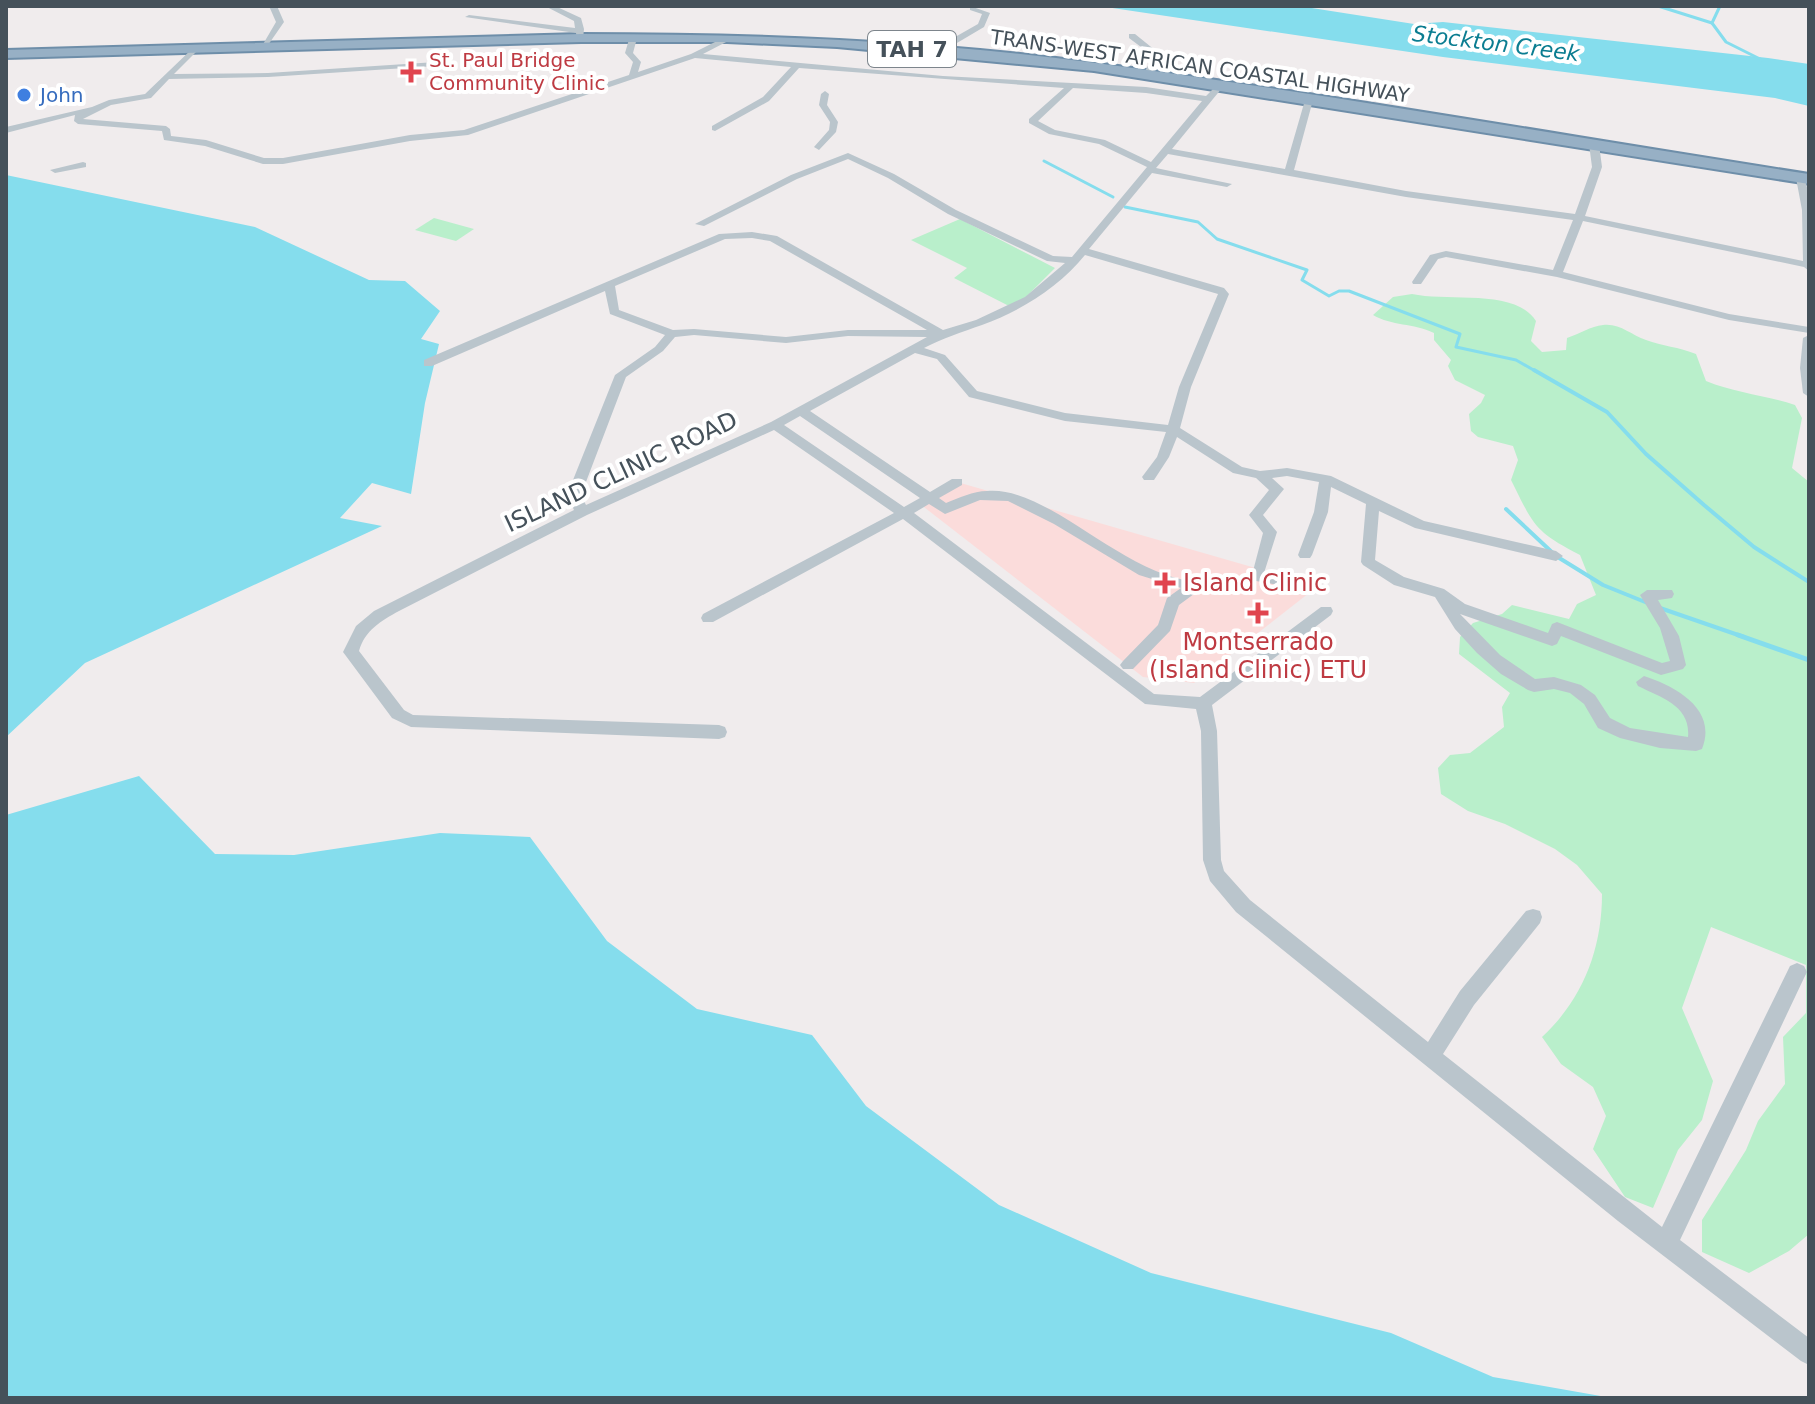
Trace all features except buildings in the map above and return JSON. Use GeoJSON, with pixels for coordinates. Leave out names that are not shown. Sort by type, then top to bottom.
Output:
{"type":"FeatureCollection","features":[{"type":"Feature","properties":{"kind":"highway","name":"TRANS-WEST AFRICAN COASTAL HIGHWAY"},"geometry":{"type":"LineString","coordinates":[[6,54],[580,33],[633,38],[727,38],[937,51],[1147,75],[1805,178]]}},
{"type":"Feature","properties":{"kind":"street"},"geometry":{"type":"LineString","coordinates":[[266,46],[280,22],[273,6]]}},
{"type":"Feature","properties":{"kind":"street"},"geometry":{"type":"LineString","coordinates":[[469,17],[580,33],[578,20],[549,6]]}},
{"type":"Feature","properties":{"kind":"street"},"geometry":{"type":"LineString","coordinates":[[937,51],[981,25],[986,13],[973,8]]}},
{"type":"Feature","properties":{"kind":"street"},"geometry":{"type":"LineString","coordinates":[[1132,36],[1157,55],[1147,75]]}},
{"type":"Feature","properties":{"kind":"street"},"geometry":{"type":"LineString","coordinates":[[633,38],[629,53],[637,62],[633,76]]}},
{"type":"Feature","properties":{"kind":"street"},"geometry":{"type":"LineString","coordinates":[[28,123],[115,127],[146,125],[166,129],[167,138],[206,143],[263,161],[283,161],[410,138],[465,133],[694,56],[727,38]]}},
{"type":"Feature","properties":{"kind":"street"},"geometry":{"type":"LineString","coordinates":[[6,130],[148,96],[194,49]]}},
{"type":"Feature","properties":{"kind":"street"},"geometry":{"type":"LineString","coordinates":[[694,56],[1070,87],[1146,90],[1209,99]]}},
{"type":"Feature","properties":{"kind":"street"},"geometry":{"type":"LineString","coordinates":[[169,77],[268,75],[436,64]]}},
{"type":"Feature","properties":{"kind":"street"},"geometry":{"type":"LineString","coordinates":[[715,128],[766,99],[796,66]]}},
{"type":"Feature","properties":{"kind":"street","name":"ISLAND CLINIC ROAD"},"geometry":{"type":"LineString","coordinates":[[719,732],[411,721],[398,714],[351,652],[353,640],[370,621],[582,512],[775,425],[942,334],[980,322],[1029,299],[1079,256],[1219,86]]}},
{"type":"Feature","properties":{"kind":"street"},"geometry":{"type":"LineString","coordinates":[[1070,87],[1032,121],[1052,132],[1102,142],[1150,168],[1227,184]]}},
{"type":"Feature","properties":{"kind":"street"},"geometry":{"type":"LineString","coordinates":[[819,147],[833,130],[834,122],[823,105],[825,94]]}},
{"type":"Feature","properties":{"kind":"street"},"geometry":{"type":"LineString","coordinates":[[1289,172],[1309,100]]}},
{"type":"Feature","properties":{"kind":"street"},"geometry":{"type":"LineString","coordinates":[[88,124],[78,121],[79,116],[109,103]]}},
{"type":"Feature","properties":{"kind":"street"},"geometry":{"type":"LineString","coordinates":[[1557,274],[1581,218],[1597,167],[1594,144]]}},
{"type":"Feature","properties":{"kind":"street"},"geometry":{"type":"LineString","coordinates":[[1166,151],[1375,189],[1581,218],[1809,266],[1805,178]]}},
{"type":"Feature","properties":{"kind":"street"},"geometry":{"type":"LineString","coordinates":[[700,224],[794,177],[848,156],[891,176],[952,212],[1051,259],[1079,256],[1220,290],[1224,294],[1200,358],[1185,387],[1163,457],[1149,477]]}},
{"type":"Feature","properties":{"kind":"street"},"geometry":{"type":"LineString","coordinates":[[55,170],[83,165]]}},
{"type":"Feature","properties":{"kind":"street"},"geometry":{"type":"LineString","coordinates":[[428,363],[723,236],[773,238],[942,334]]}},
{"type":"Feature","properties":{"kind":"street"},"geometry":{"type":"LineString","coordinates":[[1417,282],[1438,254],[1557,274],[1688,308],[1809,330]]}},
{"type":"Feature","properties":{"kind":"street"},"geometry":{"type":"LineString","coordinates":[[609,283],[614,312],[672,334],[694,332],[786,340],[848,333],[942,334]]}},
{"type":"Feature","properties":{"kind":"street"},"geometry":{"type":"LineString","coordinates":[[582,512],[574,495],[621,375],[659,349],[672,334]]}},
{"type":"Feature","properties":{"kind":"street"},"geometry":{"type":"LineString","coordinates":[[1809,338],[1806,368],[1809,393]]}},
{"type":"Feature","properties":{"kind":"street"},"geometry":{"type":"LineString","coordinates":[[913,349],[941,357],[973,394],[1065,417],[1173,429],[1238,470],[1260,475],[1287,472],[1326,479],[1420,525],[1556,556]]}},
{"type":"Feature","properties":{"kind":"street"},"geometry":{"type":"LineString","coordinates":[[801,411],[945,509],[984,495],[1024,502],[1061,520],[1122,560],[1160,578],[1192,588],[1237,586],[1254,576],[1297,580]]}},
{"type":"Feature","properties":{"kind":"street"},"geometry":{"type":"LineString","coordinates":[[775,425],[904,513],[1151,700],[1203,703],[1326,611]]}},
{"type":"Feature","properties":{"kind":"street"},"geometry":{"type":"LineString","coordinates":[[1259,569],[1270,532],[1256,515],[1277,489],[1260,475]]}},
{"type":"Feature","properties":{"kind":"street"},"geometry":{"type":"LineString","coordinates":[[1305,555],[1321,512],[1326,479]]}},
{"type":"Feature","properties":{"kind":"street"},"geometry":{"type":"LineString","coordinates":[[708,618],[957,482]]}},
{"type":"Feature","properties":{"kind":"street"},"geometry":{"type":"LineString","coordinates":[[1373,502],[1368,562],[1399,581],[1439,593],[1460,608],[1503,626],[1552,640],[1557,628],[1661,669],[1678,665],[1676,643],[1662,614],[1647,595],[1667,594]]}},
{"type":"Feature","properties":{"kind":"street"},"geometry":{"type":"LineString","coordinates":[[1128,665],[1165,627],[1172,602],[1192,588]]}},
{"type":"Feature","properties":{"kind":"street"},"geometry":{"type":"LineString","coordinates":[[1439,593],[1453,618],[1511,674],[1534,686],[1545,682],[1559,683],[1588,697],[1602,721],[1626,733],[1654,742],[1696,744],[1699,726],[1693,710],[1644,682]]}},
{"type":"Feature","properties":{"kind":"street"},"geometry":{"type":"LineString","coordinates":[[1203,703],[1209,731],[1212,860],[1216,875],[1255,917],[1809,1353]]}},
{"type":"Feature","properties":{"kind":"street"},"geometry":{"type":"LineString","coordinates":[[1430,1057],[1467,998],[1533,917]]}},
{"type":"Feature","properties":{"kind":"street"},"geometry":{"type":"LineString","coordinates":[[1667,1242],[1797,972]]}},
{"type":"Feature","properties":{"kind":"shaded area","name":"Island Clinic"},"geometry":{"type":"Polygon","coordinates":[[[957,482],[1318,586],[1194,683],[1143,677],[920,504],[957,482]]]}},
{"type":"Feature","properties":{"kind":"green space"},"geometry":{"type":"Polygon","coordinates":[[[434,218],[474,229],[456,241],[415,230],[434,218]]]}},
{"type":"Feature","properties":{"kind":"green space"},"geometry":{"type":"Polygon","coordinates":[[[960,219],[1055,268],[1025,298],[1009,306],[954,278],[967,268],[911,240],[960,219]]]}},
{"type":"Feature","properties":{"kind":"green space"},"geometry":{"type":"Polygon","coordinates":[[[1412,294],[1480,298],[1513,304],[1536,321],[1531,341],[1542,352],[1566,350],[1567,338],[1590,328],[1615,326],[1646,340],[1696,354],[1706,381],[1795,405],[1802,418],[1792,468],[1809,482],[1809,1234],[1789,1251],[1749,1273],[1702,1252],[1702,1220],[1746,1150],[1758,1121],[1785,1084],[1783,1037],[1806,1013],[1806,965],[1711,927],[1682,1008],[1713,1081],[1702,1120],[1678,1150],[1653,1208],[1625,1197],[1593,1149],[1606,1116],[1593,1087],[1561,1064],[1542,1037],[1569,1006],[1587,972],[1598,934],[1602,894],[1577,865],[1555,849],[1505,824],[1468,811],[1441,794],[1438,768],[1450,755],[1470,753],[1504,727],[1502,707],[1510,693],[1459,654],[1460,637],[1473,623],[1502,614],[1512,605],[1569,619],[1577,604],[1596,595],[1580,555],[1544,533],[1525,508],[1511,480],[1518,460],[1513,446],[1478,437],[1471,431],[1469,414],[1485,395],[1455,380],[1448,366],[1451,360],[1434,340],[1434,333],[1373,315],[1393,297],[1412,294]]]}},
{"type":"Feature","properties":{"kind":"water","name":"Stockton Creek"},"geometry":{"type":"Polygon","coordinates":[[[1099,6],[1299,6],[1414,24],[1443,22],[1768,58],[1809,64],[1809,106],[1775,98],[1443,57],[1099,6]]]}},
{"type":"Feature","properties":{"kind":"water"},"geometry":{"type":"Polygon","coordinates":[[[6,175],[255,227],[369,280],[405,281],[440,311],[421,339],[439,344],[425,403],[411,494],[372,483],[340,518],[382,526],[85,663],[6,737],[6,175]]]}},
{"type":"Feature","properties":{"kind":"water"},"geometry":{"type":"Polygon","coordinates":[[[139,776],[215,854],[294,855],[440,833],[530,837],[607,941],[697,1009],[812,1035],[866,1106],[999,1205],[1151,1273],[1391,1333],[1493,1377],[1612,1398],[6,1398],[6,815],[139,776]]]}},
{"type":"Feature","properties":{"kind":"waterway"},"geometry":{"type":"LineString","coordinates":[[1658,6],[1712,23]]}},
{"type":"Feature","properties":{"kind":"waterway"},"geometry":{"type":"LineString","coordinates":[[1712,23],[1720,6]]}},
{"type":"Feature","properties":{"kind":"waterway"},"geometry":{"type":"LineString","coordinates":[[1712,23],[1726,42],[1762,60]]}},
{"type":"Feature","properties":{"kind":"waterway"},"geometry":{"type":"LineString","coordinates":[[1044,161],[1113,197]]}},
{"type":"Feature","properties":{"kind":"waterway"},"geometry":{"type":"LineString","coordinates":[[1125,207],[1198,222],[1217,239],[1307,270],[1302,280],[1329,296],[1339,291],[1349,291],[1460,334],[1456,347],[1516,360],[1537,372]]}},
{"type":"Feature","properties":{"kind":"waterway"},"geometry":{"type":"LineString","coordinates":[[1534,370],[1607,412],[1646,454],[1704,505],[1754,547],[1809,582]]}},
{"type":"Feature","properties":{"kind":"waterway"},"geometry":{"type":"LineString","coordinates":[[1506,509],[1556,556],[1603,585],[1650,604]]}},
{"type":"Feature","properties":{"kind":"waterway"},"geometry":{"type":"LineString","coordinates":[[1660,608],[1744,637]]}},
{"type":"Feature","properties":{"kind":"waterway"},"geometry":{"type":"LineString","coordinates":[[1738,635],[1809,660]]}},
{"type":"Feature","properties":{"kind":"place","name":"St. Paul Bridge Community Clinic"},"geometry":{"type":"Point","coordinates":[411,72]}},
{"type":"Feature","properties":{"kind":"place","name":"John"},"geometry":{"type":"Point","coordinates":[24,95]}},
{"type":"Feature","properties":{"kind":"place","name":"Island Clinic"},"geometry":{"type":"Point","coordinates":[1165,583]}},
{"type":"Feature","properties":{"kind":"place","name":"Montserrado (Island Clinic) ETU"},"geometry":{"type":"Point","coordinates":[1258,613]}}]}
